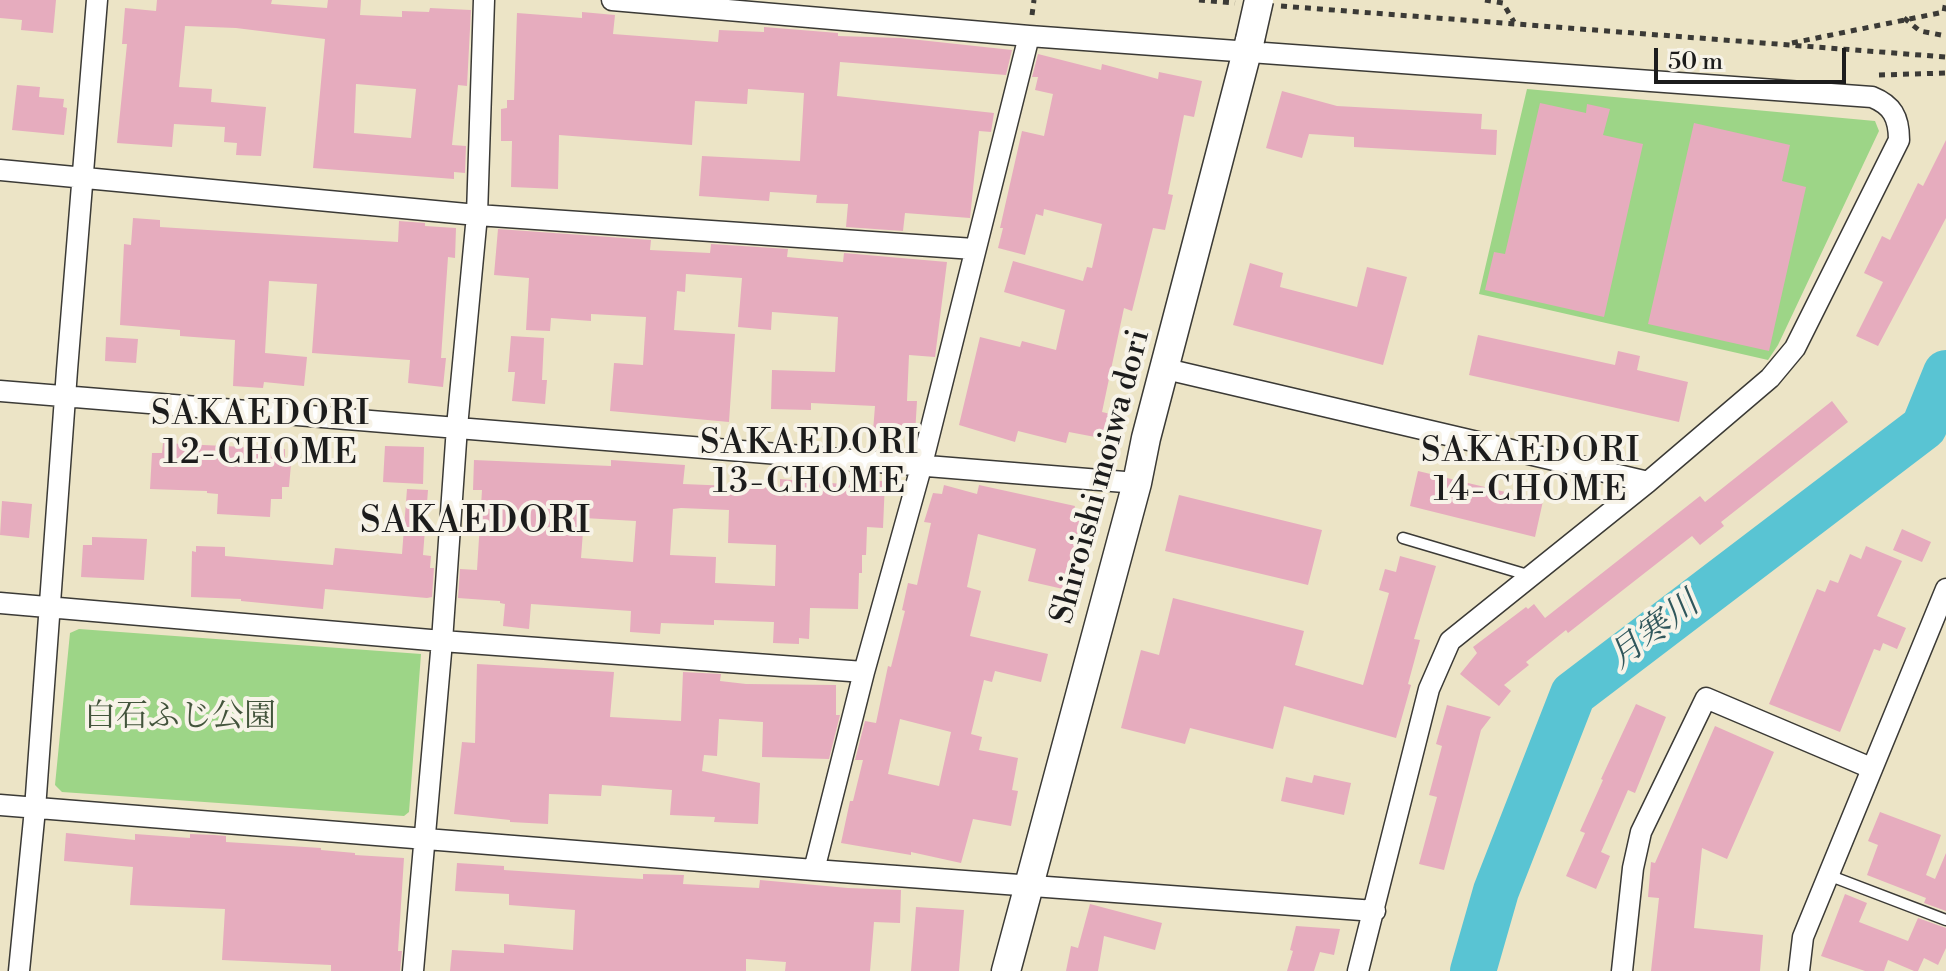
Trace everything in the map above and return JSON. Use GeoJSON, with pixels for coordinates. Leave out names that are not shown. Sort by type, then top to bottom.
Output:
{"type":"FeatureCollection","features":[{"type":"Feature","properties":{"kind":"main road","name":"Shiroishi moiwa dori"},"geometry":{"type":"LineString","coordinates":[[1006,971],[1261,3]]}},
{"type":"Feature","properties":{"kind":"street"},"geometry":{"type":"LineString","coordinates":[[19,971],[35,809],[97,0]]}},
{"type":"Feature","properties":{"kind":"street"},"geometry":{"type":"LineString","coordinates":[[413,971],[477,215],[484,0]]}},
{"type":"Feature","properties":{"kind":"street"},"geometry":{"type":"LineString","coordinates":[[612,0],[1029,36],[1249,46],[1872,97],[1887,103],[1899,122],[1899,140],[1795,348],[1770,378],[1648,482],[1450,641],[1429,689],[1358,971]]}},
{"type":"Feature","properties":{"kind":"street"},"geometry":{"type":"LineString","coordinates":[[814,870],[864,672],[922,464],[1029,36]]}},
{"type":"Feature","properties":{"kind":"street"},"geometry":{"type":"LineString","coordinates":[[0,170],[477,215],[974,249]]}},
{"type":"Feature","properties":{"kind":"street"},"geometry":{"type":"LineString","coordinates":[[1166,369],[1648,482]]}},
{"type":"Feature","properties":{"kind":"street"},"geometry":{"type":"LineString","coordinates":[[0,391],[1137,483]]}},
{"type":"Feature","properties":{"kind":"street"},"geometry":{"type":"LineString","coordinates":[[1799,971],[1803,937],[1946,589]]}},
{"type":"Feature","properties":{"kind":"street"},"geometry":{"type":"LineString","coordinates":[[0,603],[442,641],[864,672]]}},
{"type":"Feature","properties":{"kind":"street"},"geometry":{"type":"LineString","coordinates":[[1622,971],[1633,868],[1641,832],[1706,698],[1871,768]]}},
{"type":"Feature","properties":{"kind":"street"},"geometry":{"type":"LineString","coordinates":[[0,805],[1375,911]]}},
{"type":"Feature","properties":{"kind":"lane"},"geometry":{"type":"LineString","coordinates":[[1403,538],[1531,576]]}},
{"type":"Feature","properties":{"kind":"lane"},"geometry":{"type":"LineString","coordinates":[[1828,875],[1946,920]]}},
{"type":"Feature","properties":{"kind":"path"},"geometry":{"type":"LineString","coordinates":[[1199,0],[1946,57]]}},
{"type":"Feature","properties":{"kind":"path"},"geometry":{"type":"LineString","coordinates":[[1485,0],[1503,3],[1514,23]]}},
{"type":"Feature","properties":{"kind":"path"},"geometry":{"type":"LineString","coordinates":[[1784,45],[1944,12],[1946,1]]}},
{"type":"Feature","properties":{"kind":"path"},"geometry":{"type":"LineString","coordinates":[[1904,18],[1920,31],[1946,36]]}},
{"type":"Feature","properties":{"kind":"green space"},"geometry":{"type":"Polygon","coordinates":[[[1527,89],[1875,121],[1879,131],[1778,345],[1768,360],[1479,294],[1527,89]]]}},
{"type":"Feature","properties":{"kind":"green space","name":"白石ふじ公園"},"geometry":{"type":"Polygon","coordinates":[[[79,629],[421,654],[409,812],[404,816],[62,792],[55,785],[70,633],[79,629]]]}},
{"type":"Feature","properties":{"kind":"building"},"geometry":{"type":"Polygon","coordinates":[[[0,0],[56,0],[53,33],[21,30],[22,20],[0,18],[0,0]]]}},
{"type":"Feature","properties":{"kind":"building"},"geometry":{"type":"Polygon","coordinates":[[[157,0],[272,0],[271,4],[327,8],[328,0],[361,0],[360,15],[402,17],[402,11],[429,12],[430,8],[471,10],[467,86],[458,85],[452,145],[466,146],[465,173],[454,172],[454,179],[313,168],[325,39],[236,28],[185,26],[179,87],[212,89],[211,102],[266,107],[261,156],[236,155],[237,143],[224,142],[225,127],[174,124],[172,147],[117,143],[127,44],[122,44],[125,8],[156,11],[157,0]],[[356,84],[354,133],[411,138],[416,89],[356,84]]]}},
{"type":"Feature","properties":{"kind":"building"},"geometry":{"type":"Polygon","coordinates":[[[582,12],[615,15],[613,34],[718,42],[719,30],[764,32],[764,27],[1012,50],[1006,75],[840,62],[837,96],[994,113],[991,132],[979,131],[970,218],[905,213],[903,231],[846,227],[848,204],[816,203],[817,195],[770,192],[769,201],[699,196],[702,156],[800,161],[804,93],[748,89],[747,104],[695,101],[692,145],[559,135],[558,189],[511,187],[512,141],[501,141],[501,109],[507,108],[507,100],[514,100],[517,13],[582,18],[582,12]]]}},
{"type":"Feature","properties":{"kind":"building"},"geometry":{"type":"Polygon","coordinates":[[[1038,54],[1101,70],[1102,64],[1158,79],[1159,72],[1202,81],[1194,117],[1184,115],[1168,194],[1173,195],[1165,230],[1153,228],[1132,311],[1124,308],[1102,412],[1115,415],[1111,440],[1069,432],[1066,443],[1018,431],[1015,442],[959,425],[980,337],[1020,347],[1022,341],[1056,350],[1065,310],[1004,292],[1013,261],[1083,281],[1087,267],[1092,268],[1102,224],[1044,209],[1043,216],[1036,214],[1025,255],[998,248],[1022,131],[1044,136],[1053,94],[1035,90],[1038,77],[1032,77],[1038,54]]]}},
{"type":"Feature","properties":{"kind":"building"},"geometry":{"type":"Polygon","coordinates":[[[17,85],[40,87],[39,97],[64,99],[63,107],[67,108],[64,135],[12,130],[17,85]]]}},
{"type":"Feature","properties":{"kind":"building"},"geometry":{"type":"Polygon","coordinates":[[[1282,91],[1337,106],[1482,114],[1481,129],[1497,130],[1496,155],[1354,147],[1354,137],[1309,134],[1302,158],[1266,148],[1282,91]]]}},
{"type":"Feature","properties":{"kind":"building"},"geometry":{"type":"Polygon","coordinates":[[[1540,103],[1586,113],[1587,104],[1610,109],[1603,135],[1643,144],[1604,317],[1485,290],[1494,252],[1505,254],[1540,103]]]}},
{"type":"Feature","properties":{"kind":"building"},"geometry":{"type":"Polygon","coordinates":[[[1694,123],[1790,145],[1782,181],[1806,187],[1769,351],[1648,324],[1694,123]]]}},
{"type":"Feature","properties":{"kind":"building"},"geometry":{"type":"Polygon","coordinates":[[[1946,140],[1946,218],[1878,346],[1856,336],[1883,282],[1864,273],[1882,236],[1890,240],[1918,183],[1923,186],[1946,140]]]}},
{"type":"Feature","properties":{"kind":"building"},"geometry":{"type":"Polygon","coordinates":[[[133,218],[160,220],[160,227],[398,242],[399,221],[456,228],[455,258],[448,257],[441,358],[446,358],[443,387],[408,383],[410,360],[312,353],[317,284],[269,281],[265,353],[307,357],[304,386],[264,382],[263,388],[233,386],[235,340],[180,336],[180,330],[120,325],[124,244],[131,245],[133,218]]]}},
{"type":"Feature","properties":{"kind":"building"},"geometry":{"type":"Polygon","coordinates":[[[498,229],[651,240],[650,250],[710,253],[711,244],[788,249],[787,257],[843,262],[844,253],[947,262],[935,357],[909,355],[907,401],[917,401],[915,434],[873,431],[875,406],[811,403],[811,410],[771,409],[772,370],[835,372],[838,317],[772,312],[771,330],[738,327],[742,278],[686,274],[685,292],[677,291],[674,330],[735,334],[729,422],[610,411],[614,363],[643,365],[646,317],[591,314],[591,321],[551,318],[550,331],[526,330],[529,278],[494,275],[498,229]]]}},
{"type":"Feature","properties":{"kind":"building"},"geometry":{"type":"Polygon","coordinates":[[[1250,263],[1283,273],[1280,287],[1357,307],[1367,267],[1407,277],[1383,365],[1233,325],[1250,263]]]}},
{"type":"Feature","properties":{"kind":"building"},"geometry":{"type":"Polygon","coordinates":[[[1478,335],[1615,365],[1618,351],[1640,356],[1637,370],[1688,382],[1679,422],[1469,375],[1478,335]]]}},
{"type":"Feature","properties":{"kind":"building"},"geometry":{"type":"Polygon","coordinates":[[[511,336],[544,338],[542,380],[547,380],[545,404],[512,401],[515,372],[508,372],[511,336]]]}},
{"type":"Feature","properties":{"kind":"building"},"geometry":{"type":"Polygon","coordinates":[[[106,337],[138,339],[136,363],[105,361],[106,337]]]}},
{"type":"Feature","properties":{"kind":"building"},"geometry":{"type":"Polygon","coordinates":[[[1832,401],[1848,422],[1721,522],[1724,526],[1700,545],[1692,536],[1526,662],[1529,665],[1504,685],[1511,691],[1499,706],[1460,674],[1477,653],[1473,647],[1526,607],[1528,609],[1534,604],[1545,618],[1700,496],[1705,502],[1832,401]]]}},
{"type":"Feature","properties":{"kind":"building"},"geometry":{"type":"Polygon","coordinates":[[[163,443],[285,449],[285,463],[291,464],[289,487],[282,487],[282,499],[271,499],[270,517],[217,514],[218,494],[150,489],[152,453],[162,453],[163,443]]]}},
{"type":"Feature","properties":{"kind":"building"},"geometry":{"type":"Polygon","coordinates":[[[385,446],[424,447],[423,484],[383,482],[385,446]]]}},
{"type":"Feature","properties":{"kind":"building"},"geometry":{"type":"Polygon","coordinates":[[[474,460],[611,466],[611,460],[685,465],[683,484],[780,488],[780,479],[856,485],[856,480],[885,481],[883,528],[867,527],[866,555],[862,555],[862,573],[859,573],[858,609],[810,608],[809,639],[799,638],[799,644],[773,643],[774,622],[714,620],[714,625],[661,623],[660,634],[630,632],[631,611],[531,604],[529,629],[503,626],[505,604],[458,598],[460,569],[477,570],[482,490],[473,490],[474,460]],[[673,509],[670,555],[716,557],[715,583],[775,586],[776,545],[728,543],[729,510],[673,509]],[[584,518],[581,558],[633,562],[636,521],[584,518]]]}},
{"type":"Feature","properties":{"kind":"building"},"geometry":{"type":"Polygon","coordinates":[[[1418,471],[1543,501],[1535,537],[1410,506],[1418,471]]]}},
{"type":"Feature","properties":{"kind":"building"},"geometry":{"type":"Polygon","coordinates":[[[944,485],[977,494],[979,485],[1075,506],[1072,518],[1083,521],[1063,589],[1028,581],[1036,549],[978,534],[967,587],[981,591],[970,636],[1048,654],[1041,682],[995,671],[992,682],[984,680],[971,734],[982,737],[979,750],[1018,758],[1012,790],[1018,791],[1011,826],[973,819],[961,863],[911,852],[911,855],[841,843],[863,760],[855,760],[865,721],[876,723],[888,666],[891,667],[905,611],[902,610],[908,583],[917,585],[931,523],[924,522],[933,493],[942,494],[944,485]],[[900,719],[888,774],[939,786],[951,732],[900,719]]]}},
{"type":"Feature","properties":{"kind":"building"},"geometry":{"type":"Polygon","coordinates":[[[407,489],[428,490],[423,555],[431,556],[430,568],[434,568],[432,597],[325,589],[323,609],[241,599],[191,597],[192,551],[196,552],[196,546],[225,547],[225,556],[333,565],[335,548],[402,554],[407,489]]]}},
{"type":"Feature","properties":{"kind":"building"},"geometry":{"type":"Polygon","coordinates":[[[1179,495],[1322,530],[1308,585],[1165,551],[1179,495]]]}},
{"type":"Feature","properties":{"kind":"building"},"geometry":{"type":"Polygon","coordinates":[[[2,501],[32,504],[29,538],[0,535],[2,501]]]}},
{"type":"Feature","properties":{"kind":"building"},"geometry":{"type":"Polygon","coordinates":[[[1902,529],[1931,542],[1922,562],[1893,550],[1902,529]]]}},
{"type":"Feature","properties":{"kind":"building"},"geometry":{"type":"Polygon","coordinates":[[[92,537],[147,539],[144,580],[81,577],[83,545],[92,545],[92,537]]]}},
{"type":"Feature","properties":{"kind":"building"},"geometry":{"type":"Polygon","coordinates":[[[1866,546],[1902,561],[1877,616],[1906,628],[1897,649],[1883,643],[1880,651],[1874,649],[1840,732],[1769,704],[1817,589],[1825,592],[1830,580],[1838,583],[1850,554],[1861,559],[1866,546]]]}},
{"type":"Feature","properties":{"kind":"building"},"geometry":{"type":"Polygon","coordinates":[[[1400,556],[1436,566],[1414,639],[1420,640],[1396,738],[1284,706],[1273,749],[1190,728],[1185,744],[1121,728],[1141,650],[1159,655],[1173,598],[1304,631],[1295,665],[1363,685],[1389,593],[1379,590],[1385,569],[1396,572],[1400,556]]]}},
{"type":"Feature","properties":{"kind":"building"},"geometry":{"type":"Polygon","coordinates":[[[477,664],[614,672],[610,717],[681,721],[683,672],[721,674],[720,681],[746,684],[836,685],[836,715],[840,715],[829,759],[762,757],[763,722],[719,719],[717,756],[704,755],[702,771],[760,783],[758,824],[714,822],[715,817],[670,815],[672,790],[602,785],[601,796],[549,794],[548,824],[510,822],[454,814],[462,742],[475,743],[477,664]]]}},
{"type":"Feature","properties":{"kind":"building"},"geometry":{"type":"Polygon","coordinates":[[[1636,704],[1666,717],[1635,793],[1628,790],[1601,852],[1610,856],[1596,889],[1566,876],[1585,833],[1580,831],[1601,779],[1636,704]]]}},
{"type":"Feature","properties":{"kind":"building"},"geometry":{"type":"Polygon","coordinates":[[[1447,705],[1491,717],[1481,730],[1444,870],[1419,864],[1437,797],[1429,795],[1442,746],[1436,744],[1447,705]]]}},
{"type":"Feature","properties":{"kind":"building"},"geometry":{"type":"Polygon","coordinates":[[[1715,726],[1774,752],[1727,859],[1702,848],[1694,928],[1763,935],[1760,971],[1651,971],[1659,898],[1648,897],[1651,862],[1655,863],[1715,726]]]}},
{"type":"Feature","properties":{"kind":"building"},"geometry":{"type":"Polygon","coordinates":[[[1314,775],[1351,783],[1344,815],[1281,801],[1286,777],[1312,783],[1314,775]]]}},
{"type":"Feature","properties":{"kind":"building"},"geometry":{"type":"Polygon","coordinates":[[[1880,812],[1941,835],[1926,875],[1935,879],[1946,853],[1946,911],[1924,903],[1926,898],[1867,875],[1878,845],[1868,841],[1880,812]]]}},
{"type":"Feature","properties":{"kind":"building"},"geometry":{"type":"Polygon","coordinates":[[[66,833],[135,840],[135,834],[190,838],[190,834],[214,835],[226,836],[226,842],[321,848],[355,855],[404,858],[398,951],[402,951],[400,971],[331,971],[331,965],[222,960],[225,909],[130,905],[133,867],[64,861],[66,833]]]}},
{"type":"Feature","properties":{"kind":"building"},"geometry":{"type":"Polygon","coordinates":[[[457,863],[504,866],[504,870],[643,879],[643,874],[684,875],[683,884],[759,888],[760,880],[901,890],[900,923],[874,922],[870,971],[785,971],[786,962],[746,959],[746,971],[450,971],[452,950],[504,953],[504,944],[573,950],[575,910],[509,905],[509,894],[455,891],[457,863]]]}},
{"type":"Feature","properties":{"kind":"building"},"geometry":{"type":"Polygon","coordinates":[[[1845,894],[1867,903],[1859,922],[1908,941],[1918,918],[1946,928],[1946,948],[1938,965],[1924,958],[1918,971],[1914,971],[1888,960],[1884,971],[1865,971],[1821,956],[1845,894]]]}},
{"type":"Feature","properties":{"kind":"building"},"geometry":{"type":"Polygon","coordinates":[[[1090,904],[1162,923],[1155,950],[1104,936],[1098,971],[1066,971],[1071,946],[1078,948],[1090,904]]]}},
{"type":"Feature","properties":{"kind":"building"},"geometry":{"type":"Polygon","coordinates":[[[916,907],[964,910],[959,971],[911,971],[916,907]]]}},
{"type":"Feature","properties":{"kind":"building"},"geometry":{"type":"Polygon","coordinates":[[[1296,926],[1340,929],[1334,955],[1320,952],[1314,971],[1287,971],[1296,926]]]}},
{"type":"Feature","properties":{"kind":"waterway","name":"月寒川"},"geometry":{"type":"LineString","coordinates":[[1473,971],[1496,891],[1573,694],[1924,427],[1946,373]]}},
{"type":"Feature","properties":{"kind":"district","name":"SAKAEDORI 12-CHOME"},"geometry":{"type":"Point","coordinates":[261,436]}},
{"type":"Feature","properties":{"kind":"district","name":"SAKAEDORI 13-CHOME"},"geometry":{"type":"Point","coordinates":[810,464]}},
{"type":"Feature","properties":{"kind":"district","name":"SAKAEDORI 14-CHOME"},"geometry":{"type":"Point","coordinates":[1531,472]}},
{"type":"Feature","properties":{"kind":"district","name":"SAKAEDORI"},"geometry":{"type":"Point","coordinates":[476,523]}}]}
